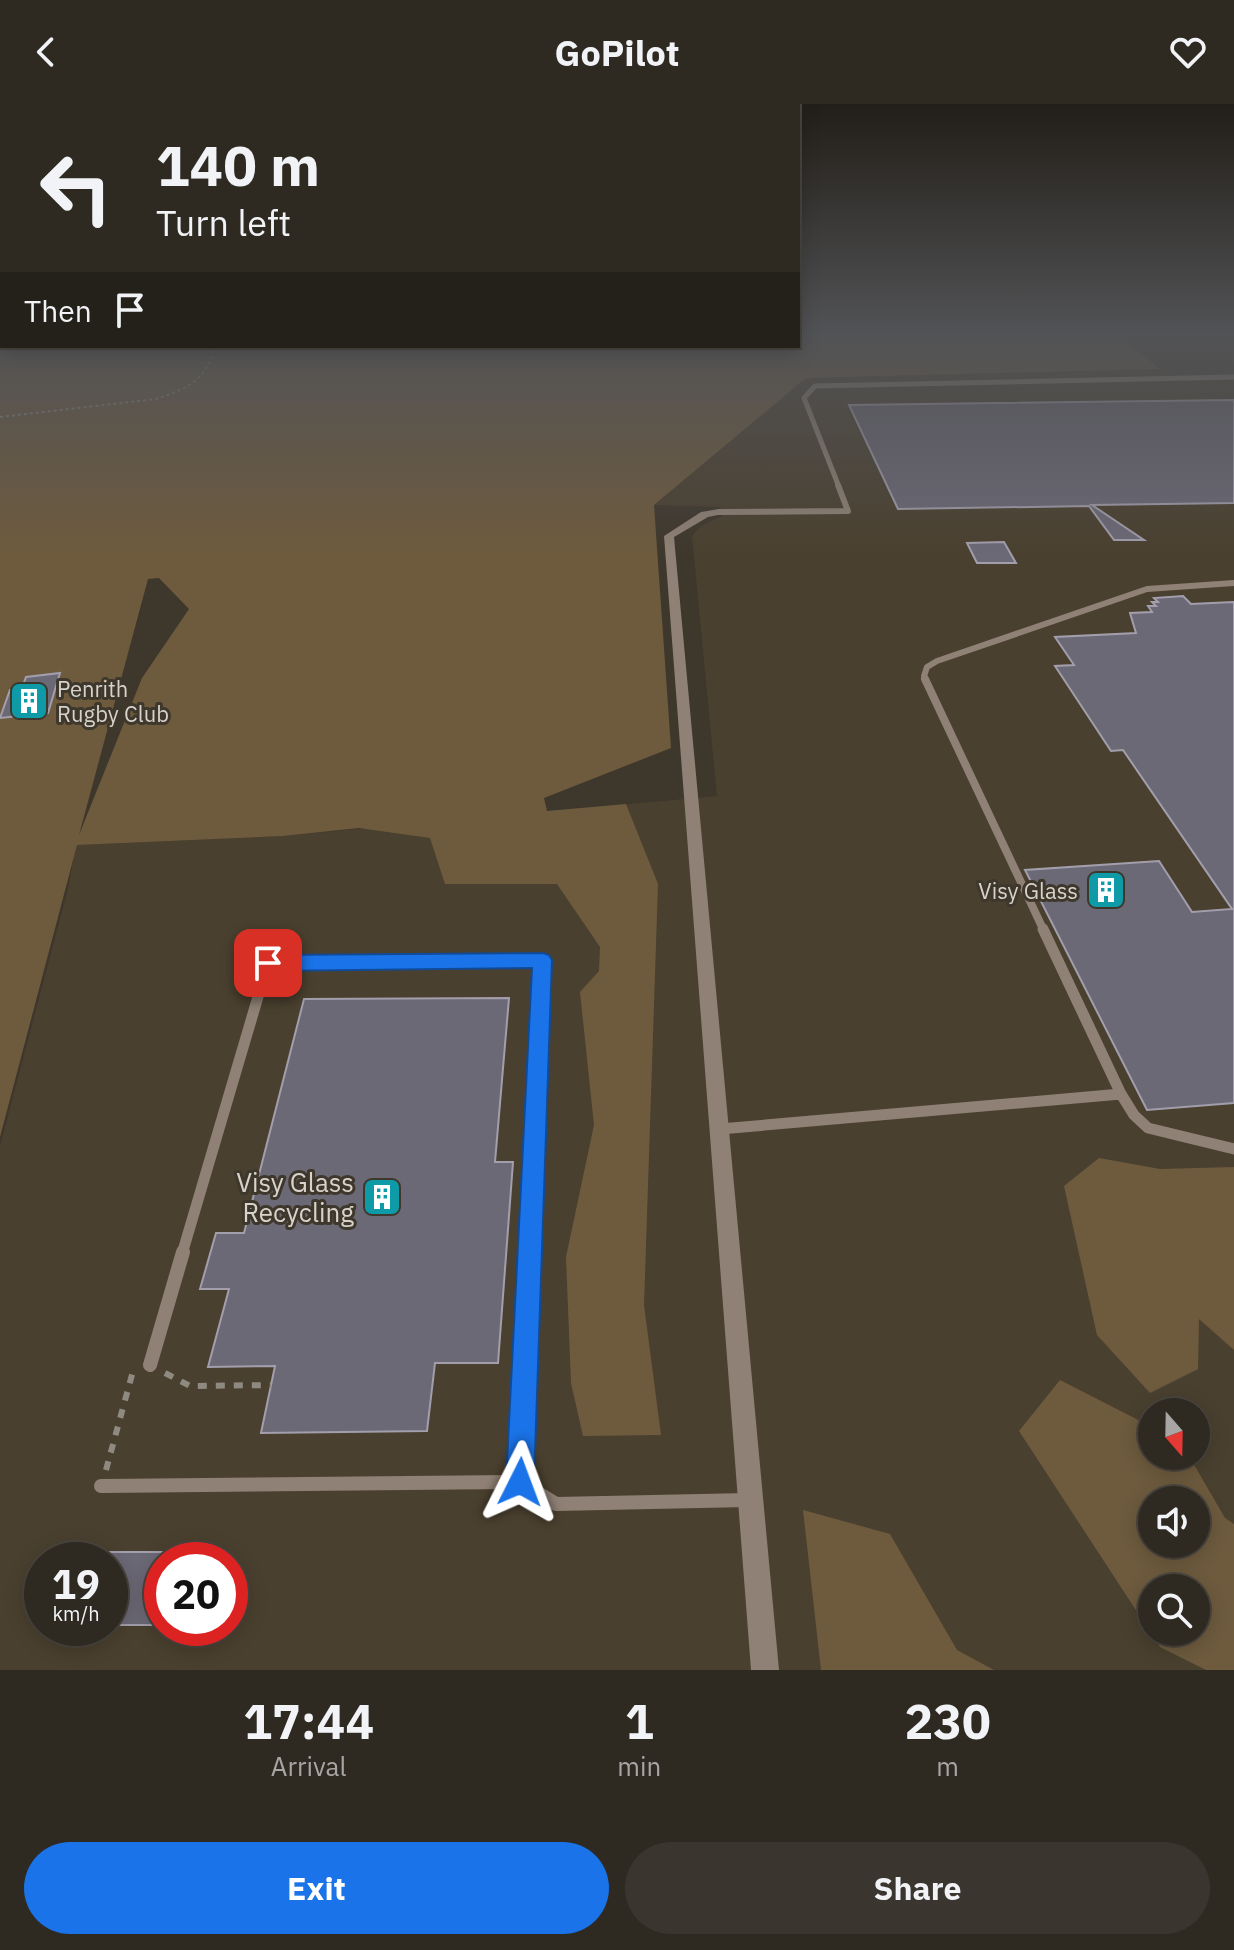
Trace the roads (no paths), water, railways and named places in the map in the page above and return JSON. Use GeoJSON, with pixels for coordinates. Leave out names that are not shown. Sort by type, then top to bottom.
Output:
{"type":"FeatureCollection","features":[{"type":"Feature","properties":{"kind":"street"},"geometry":{"type":"LineString","coordinates":[[719,512],[705,514],[669,536],[765,1670]]}},
{"type":"Feature","properties":{"kind":"lane"},"geometry":{"type":"LineString","coordinates":[[719,512],[848,511],[808,409]]}},
{"type":"Feature","properties":{"kind":"lane"},"geometry":{"type":"LineString","coordinates":[[1234,583],[1147,589],[937,661],[927,667],[924,676],[1121,1094],[1134,1115],[1148,1128],[1234,1149]]}},
{"type":"Feature","properties":{"kind":"lane"},"geometry":{"type":"LineString","coordinates":[[150,1365],[268,963],[543,960],[520,1482]]}},
{"type":"Feature","properties":{"kind":"lane"},"geometry":{"type":"LineString","coordinates":[[720,1129],[1121,1094]]}},
{"type":"Feature","properties":{"kind":"lane"},"geometry":{"type":"LineString","coordinates":[[101,1486],[520,1482],[556,1504],[751,1499]]}},
{"type":"Feature","properties":{"kind":"place","name":"Penrith Rugby Club"},"geometry":{"type":"Point","coordinates":[29,701]}},
{"type":"Feature","properties":{"kind":"place","name":"Visy Glass"},"geometry":{"type":"Point","coordinates":[1106,890]}},
{"type":"Feature","properties":{"kind":"place","name":"Visy Glass Recycling"},"geometry":{"type":"Point","coordinates":[382,1197]}}]}
